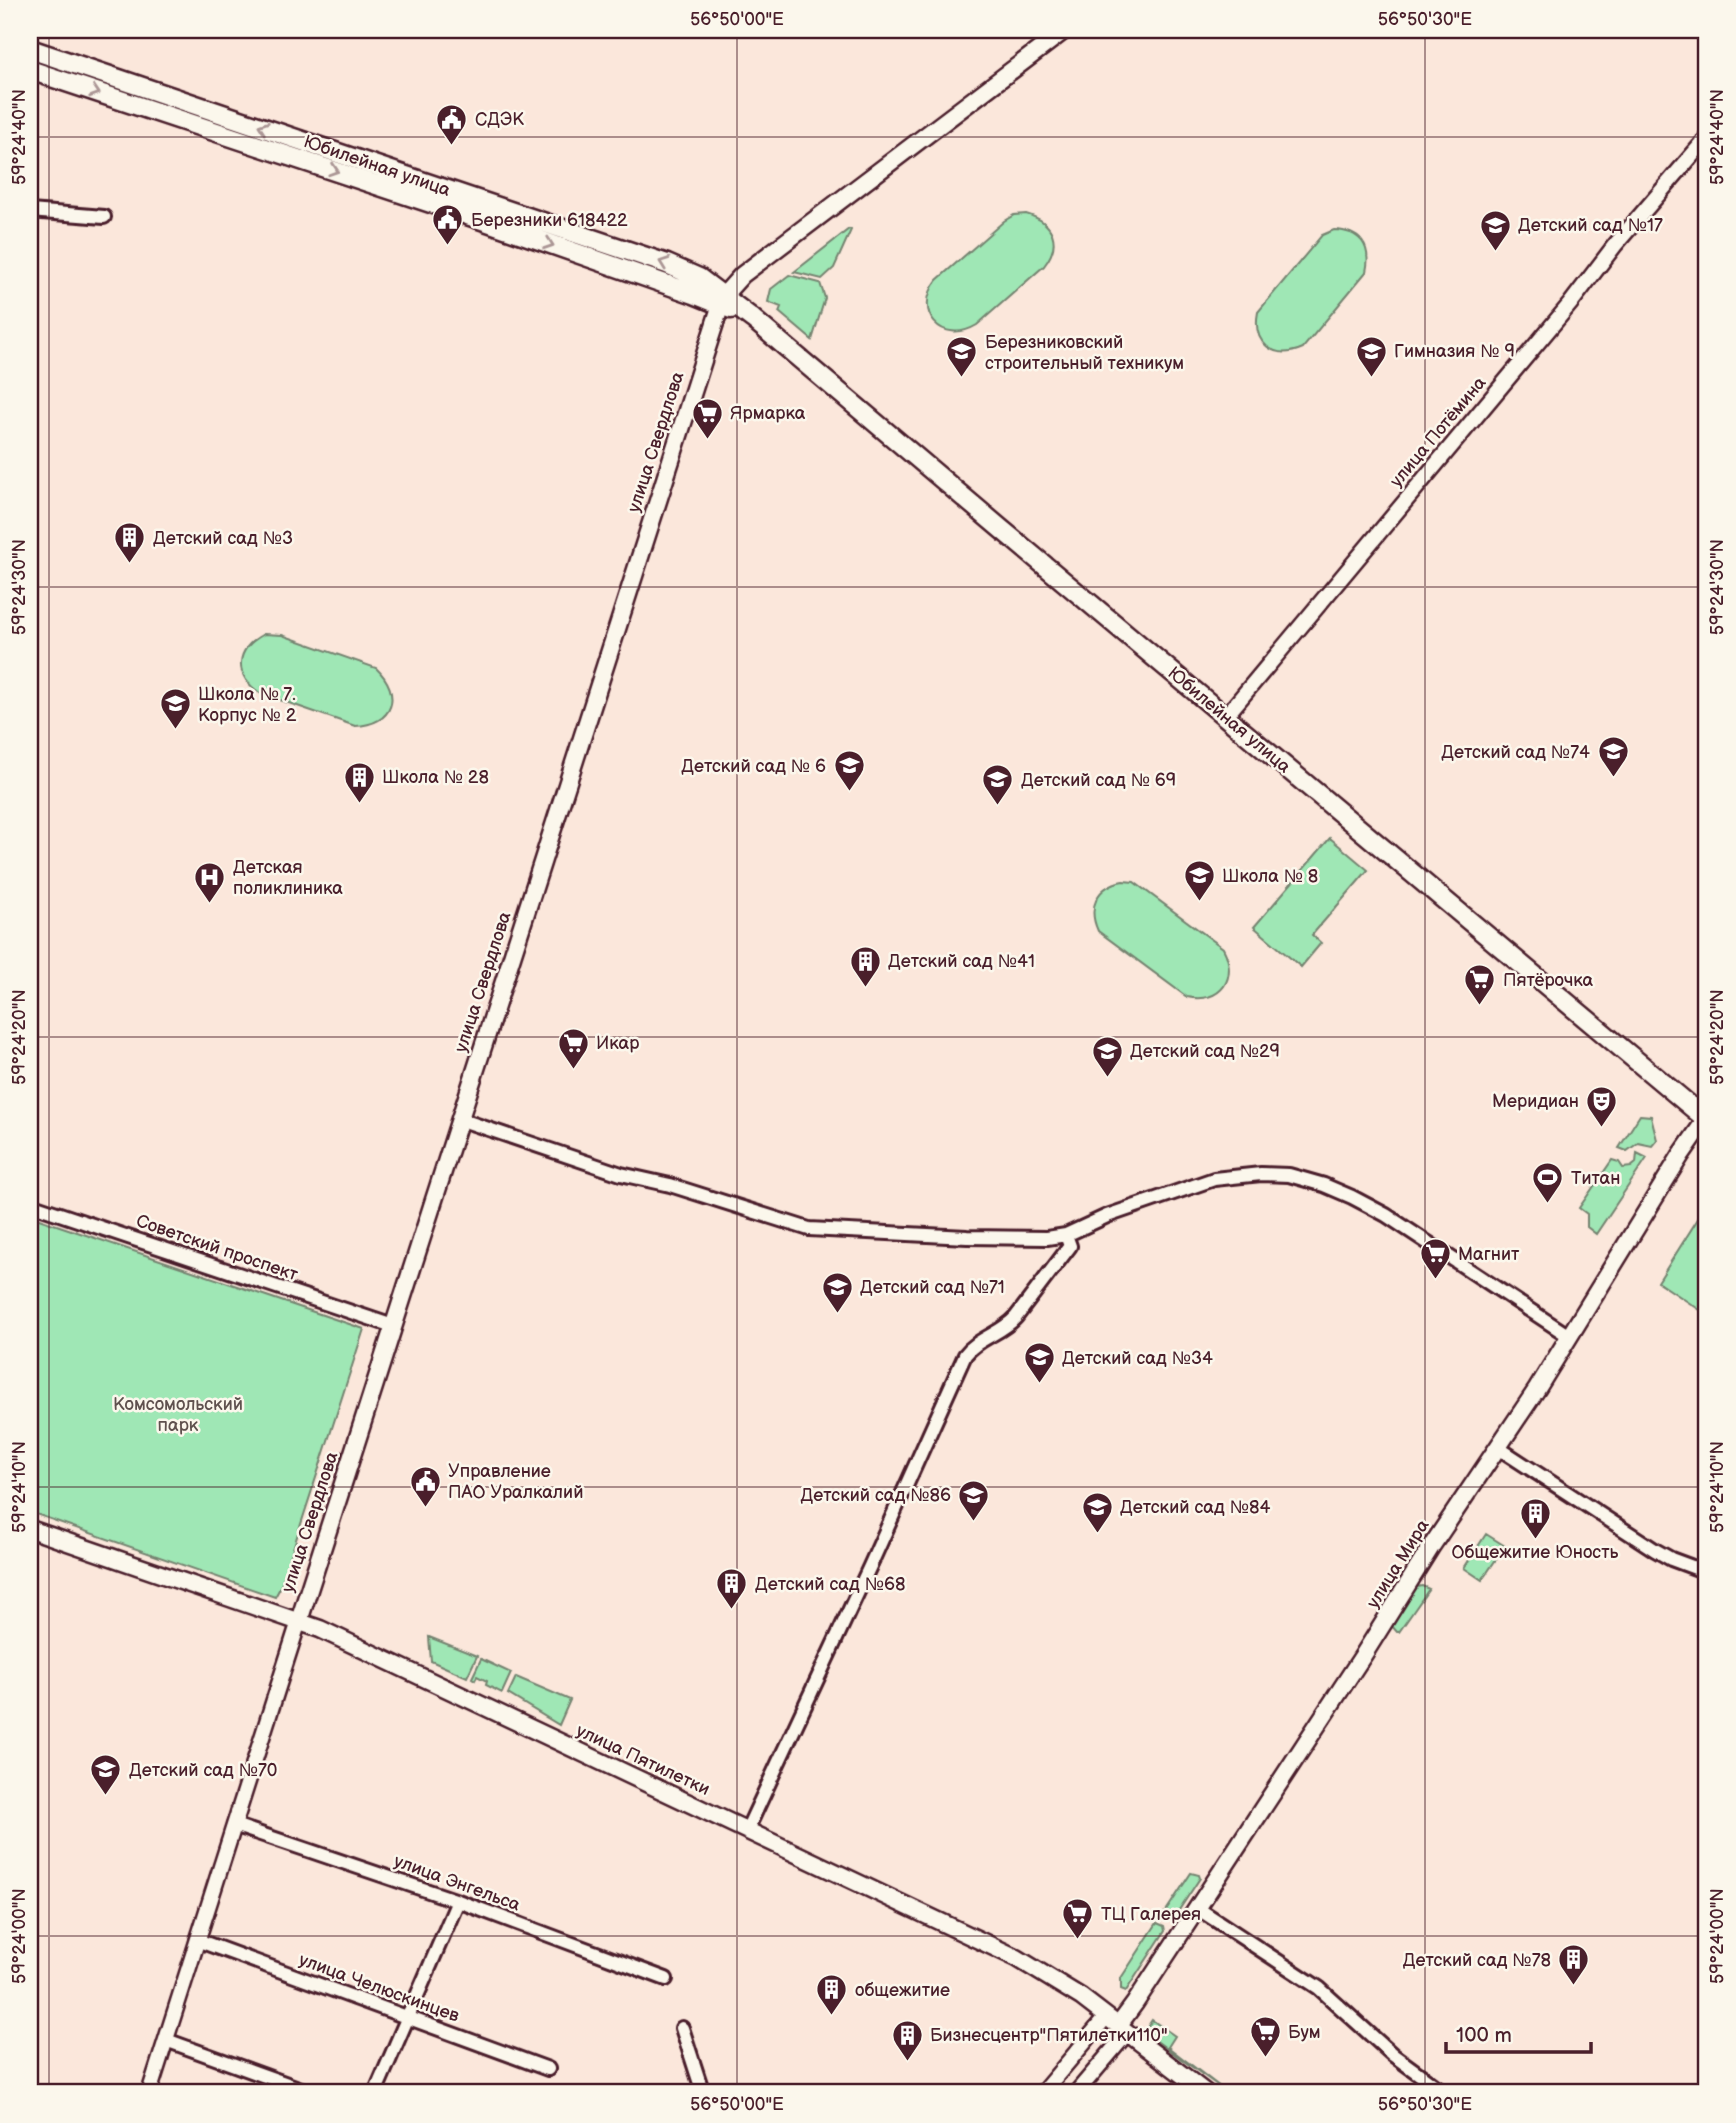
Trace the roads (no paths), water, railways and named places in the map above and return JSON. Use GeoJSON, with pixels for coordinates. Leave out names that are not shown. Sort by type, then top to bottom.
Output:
{"type":"FeatureCollection","features":[{"type":"Feature","properties":{"kind":"main road","name":"улица Свердлова"},"geometry":{"type":"LineString","coordinates":[[299,1620],[722,300],[743,275],[1065,30]]}},
{"type":"Feature","properties":{"kind":"main road","name":"Юбилейная улица"},"geometry":{"type":"LineString","coordinates":[[30,49],[667,264],[699,278],[722,300],[753,319],[1706,1119]]}},
{"type":"Feature","properties":{"kind":"main road","name":"Юбилейная улица"},"geometry":{"type":"LineString","coordinates":[[30,71],[722,300]]}},
{"type":"Feature","properties":{"kind":"main road","name":"улица Мира"},"geometry":{"type":"LineString","coordinates":[[1117,2025],[1364,1654],[1408,1581],[1569,1336],[1706,1119]]}},
{"type":"Feature","properties":{"kind":"main road","name":"улица Пятилетки"},"geometry":{"type":"LineString","coordinates":[[30,1529],[299,1620],[1017,1958],[1069,1988],[1206,2093]]}},
{"type":"Feature","properties":{"kind":"street","name":"улица Потёмина"},"geometry":{"type":"LineString","coordinates":[[1225,717],[1706,139]]}},
{"type":"Feature","properties":{"kind":"street"},"geometry":{"type":"LineString","coordinates":[[30,211],[104,217]]}},
{"type":"Feature","properties":{"kind":"street"},"geometry":{"type":"LineString","coordinates":[[459,1119],[628,1176],[670,1185],[808,1229],[1047,1238],[1066,1235],[1107,1216],[1214,1179],[1261,1174],[1289,1175],[1349,1195],[1386,1215],[1569,1336]]}},
{"type":"Feature","properties":{"kind":"street","name":"Советский проспект"},"geometry":{"type":"LineString","coordinates":[[30,1204],[393,1326]]}},
{"type":"Feature","properties":{"kind":"street"},"geometry":{"type":"LineString","coordinates":[[747,1830],[965,1355],[974,1343],[1006,1327],[1016,1317],[1070,1245],[1066,1235]]}},
{"type":"Feature","properties":{"kind":"street"},"geometry":{"type":"LineString","coordinates":[[1497,1447],[1655,1550],[1706,1572]]}},
{"type":"Feature","properties":{"kind":"street","name":"улица Свердлова"},"geometry":{"type":"LineString","coordinates":[[149,2093],[299,1620]]}},
{"type":"Feature","properties":{"kind":"street","name":"улица Энгельса"},"geometry":{"type":"LineString","coordinates":[[234,1825],[458,1901],[666,1979]]}},
{"type":"Feature","properties":{"kind":"street"},"geometry":{"type":"LineString","coordinates":[[375,2093],[458,1901]]}},
{"type":"Feature","properties":{"kind":"street"},"geometry":{"type":"LineString","coordinates":[[1197,1908],[1319,1988],[1393,2055],[1445,2093]]}},
{"type":"Feature","properties":{"kind":"street","name":"улица Челюскинцев"},"geometry":{"type":"LineString","coordinates":[[197,1940],[548,2069]]}},
{"type":"Feature","properties":{"kind":"street","name":"улица Мира"},"geometry":{"type":"LineString","coordinates":[[1042,2093],[1117,2025]]}},
{"type":"Feature","properties":{"kind":"street","name":"улица Мира"},"geometry":{"type":"LineString","coordinates":[[1076,2093],[1117,2025]]}},
{"type":"Feature","properties":{"kind":"street"},"geometry":{"type":"LineString","coordinates":[[682,2028],[704,2093]]}},
{"type":"Feature","properties":{"kind":"street"},"geometry":{"type":"LineString","coordinates":[[166,2039],[312,2093]]}},
{"type":"Feature","properties":{"kind":"place","name":"СДЭК"},"geometry":{"type":"Point","coordinates":[452,146]}},
{"type":"Feature","properties":{"kind":"place","name":"Березники 618422"},"geometry":{"type":"Point","coordinates":[448,247]}},
{"type":"Feature","properties":{"kind":"place","name":"Детский сад №17"},"geometry":{"type":"Point","coordinates":[1495,252]}},
{"type":"Feature","properties":{"kind":"place","name":"Гимназия № 9"},"geometry":{"type":"Point","coordinates":[1371,378]}},
{"type":"Feature","properties":{"kind":"place","name":"Березниковский строительный техникум"},"geometry":{"type":"Point","coordinates":[962,379]}},
{"type":"Feature","properties":{"kind":"place","name":"Ярмарка"},"geometry":{"type":"Point","coordinates":[707,440]}},
{"type":"Feature","properties":{"kind":"place","name":"Детский сад №3"},"geometry":{"type":"Point","coordinates":[130,565]}},
{"type":"Feature","properties":{"kind":"place","name":"Школа № 7. Корпус № 2"},"geometry":{"type":"Point","coordinates":[175,731]}},
{"type":"Feature","properties":{"kind":"place","name":"Детский сад №74"},"geometry":{"type":"Point","coordinates":[1613,779]}},
{"type":"Feature","properties":{"kind":"place","name":"Детский сад № 6"},"geometry":{"type":"Point","coordinates":[849,793]}},
{"type":"Feature","properties":{"kind":"place","name":"Школа № 28"},"geometry":{"type":"Point","coordinates":[359,804]}},
{"type":"Feature","properties":{"kind":"place","name":"Детский сад № 69"},"geometry":{"type":"Point","coordinates":[998,807]}},
{"type":"Feature","properties":{"kind":"place","name":"Школа № 8"},"geometry":{"type":"Point","coordinates":[1199,903]}},
{"type":"Feature","properties":{"kind":"place","name":"Детская поликлиника"},"geometry":{"type":"Point","coordinates":[210,904]}},
{"type":"Feature","properties":{"kind":"place","name":"Детский сад №41"},"geometry":{"type":"Point","coordinates":[865,988]}},
{"type":"Feature","properties":{"kind":"place","name":"Пятёрочка"},"geometry":{"type":"Point","coordinates":[1480,1007]}},
{"type":"Feature","properties":{"kind":"place","name":"Икар"},"geometry":{"type":"Point","coordinates":[573,1070]}},
{"type":"Feature","properties":{"kind":"place","name":"Детский сад №29"},"geometry":{"type":"Point","coordinates":[1107,1078]}},
{"type":"Feature","properties":{"kind":"place","name":"Меридиан"},"geometry":{"type":"Point","coordinates":[1602,1128]}},
{"type":"Feature","properties":{"kind":"place","name":"Титан"},"geometry":{"type":"Point","coordinates":[1548,1205]}},
{"type":"Feature","properties":{"kind":"place","name":"Магнит"},"geometry":{"type":"Point","coordinates":[1435,1281]}},
{"type":"Feature","properties":{"kind":"place","name":"Детский сад №71"},"geometry":{"type":"Point","coordinates":[837,1314]}},
{"type":"Feature","properties":{"kind":"place","name":"Детский сад №34"},"geometry":{"type":"Point","coordinates":[1039,1385]}},
{"type":"Feature","properties":{"kind":"place","name":"Управление ПАО Уралкалий"},"geometry":{"type":"Point","coordinates":[425,1508]}},
{"type":"Feature","properties":{"kind":"place","name":"Детский сад №86"},"geometry":{"type":"Point","coordinates":[974,1522]}},
{"type":"Feature","properties":{"kind":"place","name":"Детский сад №84"},"geometry":{"type":"Point","coordinates":[1097,1534]}},
{"type":"Feature","properties":{"kind":"place","name":"Общежитие Юность"},"geometry":{"type":"Point","coordinates":[1535,1541]}},
{"type":"Feature","properties":{"kind":"place","name":"Детский сад №68"},"geometry":{"type":"Point","coordinates":[732,1611]}},
{"type":"Feature","properties":{"kind":"place","name":"Детский сад №70"},"geometry":{"type":"Point","coordinates":[106,1797]}},
{"type":"Feature","properties":{"kind":"place","name":"ТЦ Галерея"},"geometry":{"type":"Point","coordinates":[1078,1941]}},
{"type":"Feature","properties":{"kind":"place","name":"Детский сад №78"},"geometry":{"type":"Point","coordinates":[1574,1987]}},
{"type":"Feature","properties":{"kind":"place","name":"общежитие"},"geometry":{"type":"Point","coordinates":[832,2017]}},
{"type":"Feature","properties":{"kind":"place","name":"Бум"},"geometry":{"type":"Point","coordinates":[1265,2059]}},
{"type":"Feature","properties":{"kind":"place","name":"Бизнесцентр\"Пятилетки110\""},"geometry":{"type":"Point","coordinates":[907,2062]}},
{"type":"Feature","properties":{"kind":"park label","name":"Комсомольский парк"},"geometry":{"type":"Point","coordinates":[178,1414]}}]}
